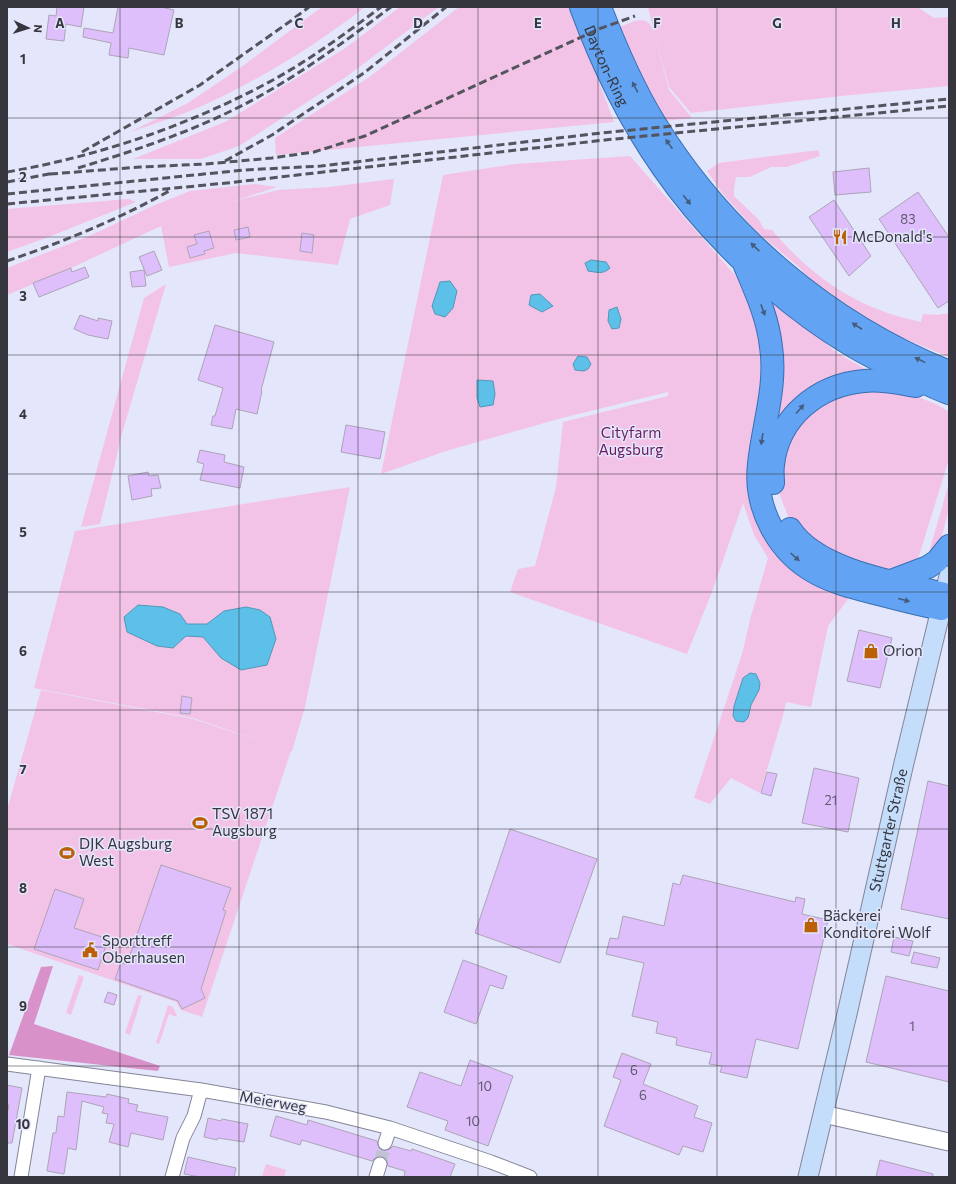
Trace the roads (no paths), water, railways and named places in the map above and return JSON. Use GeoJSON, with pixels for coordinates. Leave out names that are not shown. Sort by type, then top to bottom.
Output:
{"type":"FeatureCollection","features":[{"type":"Feature","properties":{"kind":"highway","name":"Dayton-Ring"},"geometry":{"type":"LineString","coordinates":[[581,7],[595,46],[618,95],[644,123]]}},
{"type":"Feature","properties":{"kind":"highway","name":"Dayton-Ring"},"geometry":{"type":"LineString","coordinates":[[600,7],[612,38],[635,87],[644,123]]}},
{"type":"Feature","properties":{"kind":"highway"},"geometry":{"type":"LineString","coordinates":[[644,123],[663,169],[697,212],[726,245],[783,296],[817,322],[851,345],[884,364],[948,386]]}},
{"type":"Feature","properties":{"kind":"highway"},"geometry":{"type":"LineString","coordinates":[[644,123],[685,167],[740,233],[793,281],[860,329],[891,346],[930,364],[948,386]]}},
{"type":"Feature","properties":{"kind":"highway"},"geometry":{"type":"LineString","coordinates":[[744,261],[765,316],[772,347],[772,379],[762,444],[758,483],[761,505],[771,527],[785,548],[800,562],[816,573],[840,583],[866,591],[945,593]]}},
{"type":"Feature","properties":{"kind":"highway"},"geometry":{"type":"LineString","coordinates":[[945,593],[891,581],[836,565],[809,550],[795,537],[779,512],[772,489],[773,464],[779,441],[790,421],[804,404],[824,391],[842,384],[865,380],[948,386]]}},
{"type":"Feature","properties":{"kind":"highway"},"geometry":{"type":"LineString","coordinates":[[891,581],[928,567],[937,561],[949,546]]}},
{"type":"Feature","properties":{"kind":"main road","name":"Stuttgarter Straße"},"geometry":{"type":"LineString","coordinates":[[808,1177],[945,593]]}},
{"type":"Feature","properties":{"kind":"street","name":"Meierweg"},"geometry":{"type":"LineString","coordinates":[[7,1064],[200,1090],[326,1112],[390,1128],[491,1162],[530,1177]]}},
{"type":"Feature","properties":{"kind":"street"},"geometry":{"type":"LineString","coordinates":[[21,1177],[39,1068]]}},
{"type":"Feature","properties":{"kind":"street"},"geometry":{"type":"LineString","coordinates":[[172,1177],[183,1138],[194,1116],[200,1090]]}},
{"type":"Feature","properties":{"kind":"street"},"geometry":{"type":"LineString","coordinates":[[823,1114],[949,1142]]}},
{"type":"Feature","properties":{"kind":"street"},"geometry":{"type":"LineString","coordinates":[[385,1144],[390,1128]]}},
{"type":"Feature","properties":{"kind":"street"},"geometry":{"type":"LineString","coordinates":[[376,1177],[380,1164]]}},
{"type":"Feature","properties":{"kind":"water"},"geometry":{"type":"Polygon","coordinates":[[[591,260],[606,262],[610,268],[605,272],[588,271],[585,263],[591,260]]]}},
{"type":"Feature","properties":{"kind":"water"},"geometry":{"type":"Polygon","coordinates":[[[450,281],[457,291],[453,308],[445,317],[435,314],[432,306],[440,282],[450,281]]]}},
{"type":"Feature","properties":{"kind":"water"},"geometry":{"type":"Polygon","coordinates":[[[540,294],[553,306],[542,312],[529,305],[531,295],[540,294]]]}},
{"type":"Feature","properties":{"kind":"water"},"geometry":{"type":"Polygon","coordinates":[[[617,307],[621,319],[619,328],[612,329],[608,321],[609,310],[617,307]]]}},
{"type":"Feature","properties":{"kind":"water"},"geometry":{"type":"Polygon","coordinates":[[[578,356],[587,357],[591,364],[588,369],[584,371],[575,370],[573,364],[578,356]]]}},
{"type":"Feature","properties":{"kind":"water"},"geometry":{"type":"Polygon","coordinates":[[[477,380],[493,381],[495,394],[493,405],[480,407],[477,398],[477,380]]]}},
{"type":"Feature","properties":{"kind":"water"},"geometry":{"type":"Polygon","coordinates":[[[138,605],[163,607],[180,614],[187,624],[207,624],[224,611],[246,607],[260,610],[270,617],[276,639],[267,665],[241,670],[221,658],[203,637],[186,636],[173,648],[157,646],[127,632],[124,617],[138,605]]]}},
{"type":"Feature","properties":{"kind":"water"},"geometry":{"type":"Polygon","coordinates":[[[750,673],[756,674],[760,683],[759,690],[751,705],[748,718],[744,722],[736,721],[733,716],[734,706],[743,678],[750,673]]]}},
{"type":"Feature","properties":{"kind":"tunnel"},"geometry":{"type":"LineString","coordinates":[[380,1164],[385,1143]]}},
{"type":"Feature","properties":{"kind":"railway"},"geometry":{"type":"LineString","coordinates":[[82,152],[200,85],[309,7]]}},
{"type":"Feature","properties":{"kind":"railway"},"geometry":{"type":"LineString","coordinates":[[7,172],[110,148],[177,125],[210,111],[287,72],[381,7]]}},
{"type":"Feature","properties":{"kind":"railway"},"geometry":{"type":"LineString","coordinates":[[78,168],[175,135],[231,111],[294,76],[391,7]]}},
{"type":"Feature","properties":{"kind":"railway"},"geometry":{"type":"LineString","coordinates":[[225,161],[272,135],[364,73],[446,7]]}},
{"type":"Feature","properties":{"kind":"railway"},"geometry":{"type":"LineString","coordinates":[[50,174],[140,167],[206,164],[272,158],[314,152],[365,136],[599,29],[635,16]]}},
{"type":"Feature","properties":{"kind":"railway"},"geometry":{"type":"LineString","coordinates":[[7,194],[244,170],[321,166],[601,133],[949,99]]}},
{"type":"Feature","properties":{"kind":"railway"},"geometry":{"type":"LineString","coordinates":[[7,204],[227,183],[605,140],[949,106]]}},
{"type":"Feature","properties":{"kind":"railway"},"geometry":{"type":"LineString","coordinates":[[7,182],[54,173]]}},
{"type":"Feature","properties":{"kind":"railway"},"geometry":{"type":"LineString","coordinates":[[7,261],[90,229],[131,211],[171,190]]}},
{"type":"Feature","properties":{"kind":"place","name":"McDonald's"},"geometry":{"type":"Point","coordinates":[840,237]}},
{"type":"Feature","properties":{"kind":"place","name":"Orion"},"geometry":{"type":"Point","coordinates":[871,651]}},
{"type":"Feature","properties":{"kind":"place","name":"TSV 1871 Augsburg"},"geometry":{"type":"Point","coordinates":[200,823]}},
{"type":"Feature","properties":{"kind":"place","name":"DJK Augsburg West"},"geometry":{"type":"Point","coordinates":[67,853]}},
{"type":"Feature","properties":{"kind":"place","name":"Bäckerei Konditorei Wolf"},"geometry":{"type":"Point","coordinates":[811,925]}},
{"type":"Feature","properties":{"kind":"place","name":"Sporttreff Oberhausen"},"geometry":{"type":"Point","coordinates":[90,950]}},
{"type":"Feature","properties":{"kind":"park label","name":"Cityfarm Augsburg"},"geometry":{"type":"Point","coordinates":[631,442]}}]}
